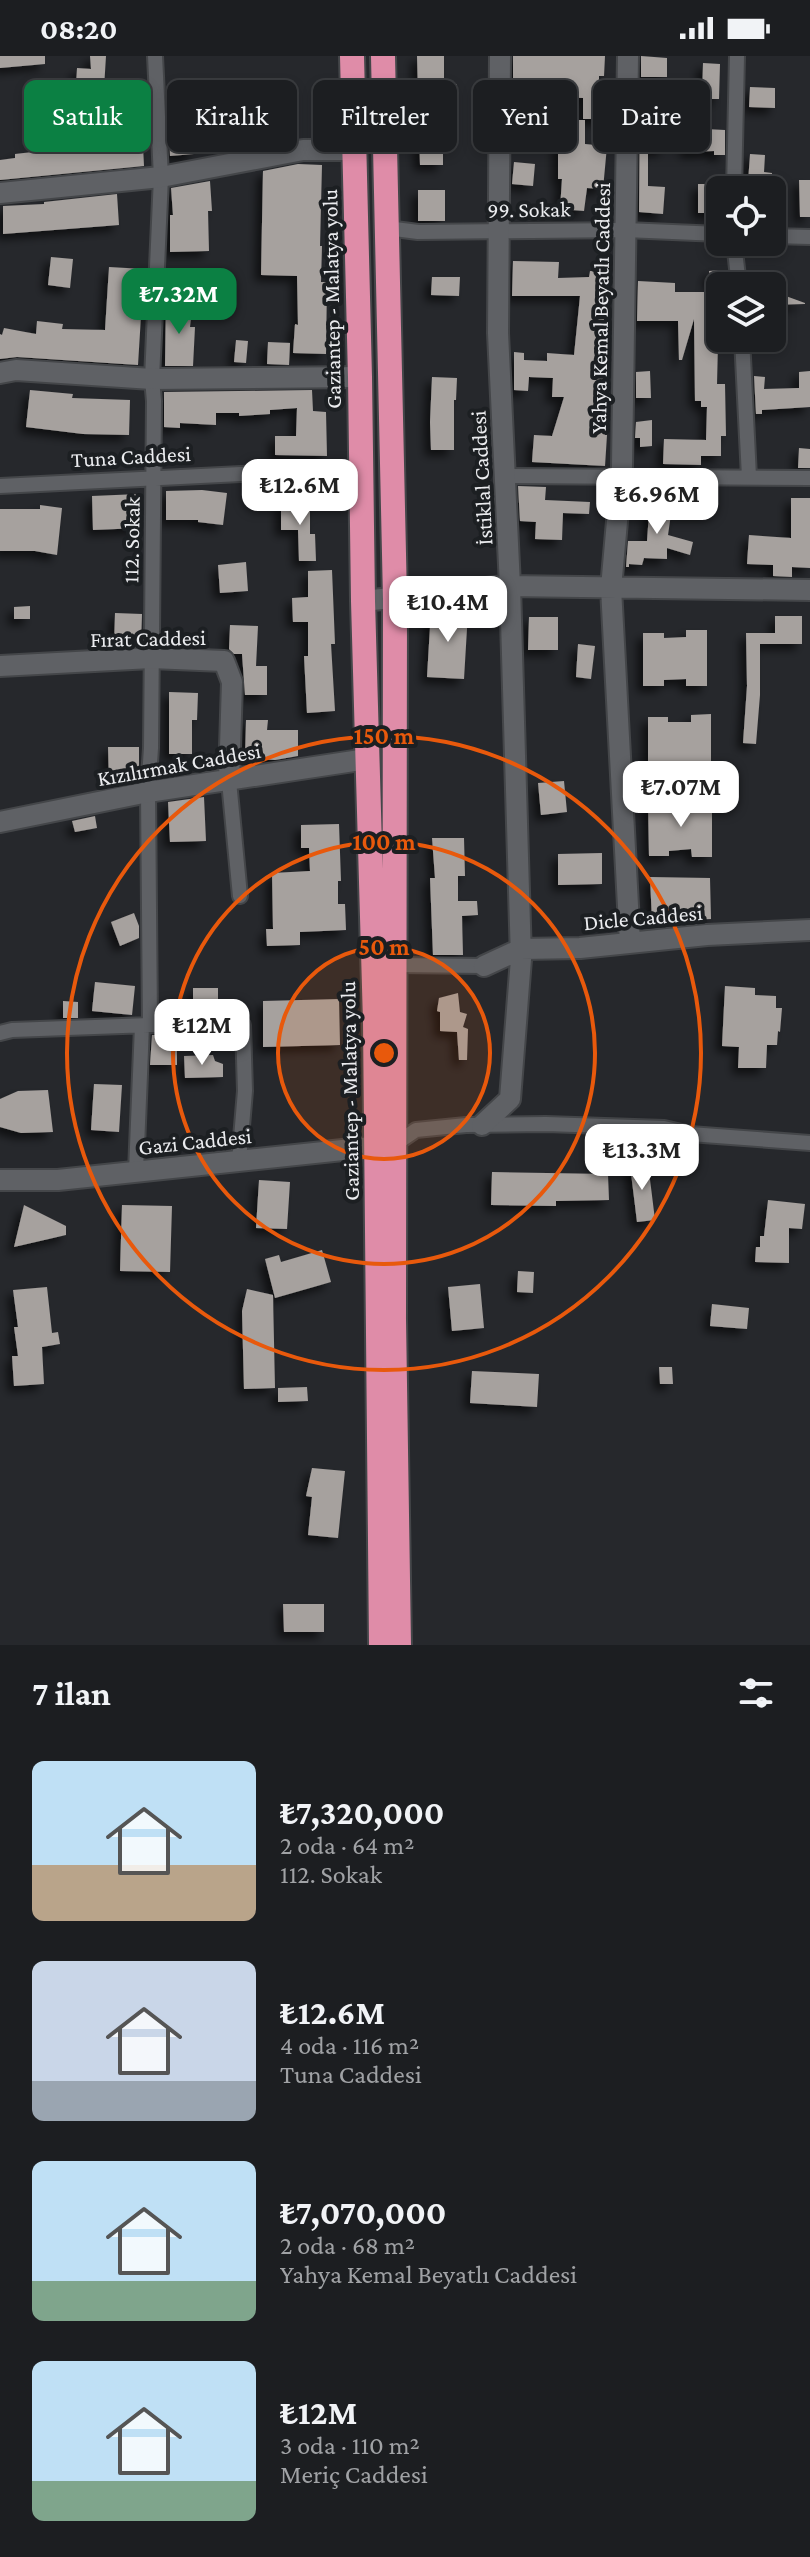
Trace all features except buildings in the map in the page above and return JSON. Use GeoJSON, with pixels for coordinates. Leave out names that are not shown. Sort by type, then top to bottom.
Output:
{"type":"FeatureCollection","features":[{"type":"Feature","properties":{"kind":"highway","name":"Gaziantep - Malatya yolu"},"geometry":{"type":"LineString","coordinates":[[352,56],[353,80]]}},
{"type":"Feature","properties":{"kind":"highway","name":"Gaziantep - Malatya yolu"},"geometry":{"type":"LineString","coordinates":[[381,1645],[385,1145],[395,965],[395,599],[383,56]]}},
{"type":"Feature","properties":{"kind":"highway","name":"Gaziantep - Malatya yolu"},"geometry":{"type":"LineString","coordinates":[[354,152],[367,759],[375,1022],[394,1319],[399,1645]]}},
{"type":"Feature","properties":{"kind":"street","name":"112. Sokak"},"geometry":{"type":"LineString","coordinates":[[136,1171],[146,1026],[154,476],[152,379],[161,177],[155,56]]}},
{"type":"Feature","properties":{"kind":"street","name":"İstiklal Caddesi"},"geometry":{"type":"LineString","coordinates":[[482,1125],[510,1099],[521,949],[510,586],[498,333],[500,56]]}},
{"type":"Feature","properties":{"kind":"street","name":"Yahya Kemal Beyatlı Caddesi"},"geometry":{"type":"LineString","coordinates":[[628,56],[622,475],[611,588],[630,943]]}},
{"type":"Feature","properties":{"kind":"street"},"geometry":{"type":"LineString","coordinates":[[734,176],[737,56]]}},
{"type":"Feature","properties":{"kind":"street"},"geometry":{"type":"LineString","coordinates":[[0,193],[161,177],[313,150]]}},
{"type":"Feature","properties":{"kind":"street","name":"99. Sokak"},"geometry":{"type":"LineString","coordinates":[[387,228],[418,232],[625,230],[706,233]]}},
{"type":"Feature","properties":{"kind":"street"},"geometry":{"type":"LineString","coordinates":[[786,236],[810,237]]}},
{"type":"Feature","properties":{"kind":"street"},"geometry":{"type":"LineString","coordinates":[[743,352],[749,477]]}},
{"type":"Feature","properties":{"kind":"street"},"geometry":{"type":"LineString","coordinates":[[0,373],[16,370],[152,379],[360,377]]}},
{"type":"Feature","properties":{"kind":"street","name":"Tuna Caddesi"},"geometry":{"type":"LineString","coordinates":[[0,486],[360,468]]}},
{"type":"Feature","properties":{"kind":"street"},"geometry":{"type":"LineString","coordinates":[[504,476],[810,478]]}},
{"type":"Feature","properties":{"kind":"street"},"geometry":{"type":"LineString","coordinates":[[363,601],[510,586],[810,590]]}},
{"type":"Feature","properties":{"kind":"street","name":"Fırat Caddesi"},"geometry":{"type":"LineString","coordinates":[[0,666],[151,658],[224,661],[232,682],[229,781]]}},
{"type":"Feature","properties":{"kind":"street","name":"Kızılırmak Caddesi"},"geometry":{"type":"LineString","coordinates":[[0,822],[148,792],[367,759]]}},
{"type":"Feature","properties":{"kind":"street"},"geometry":{"type":"LineString","coordinates":[[229,781],[240,896]]}},
{"type":"Feature","properties":{"kind":"street","name":"Dicle Caddesi"},"geometry":{"type":"LineString","coordinates":[[484,966],[521,949],[580,948],[707,935],[810,930]]}},
{"type":"Feature","properties":{"kind":"street"},"geometry":{"type":"LineString","coordinates":[[395,965],[484,966]]}},
{"type":"Feature","properties":{"kind":"street"},"geometry":{"type":"LineString","coordinates":[[0,1033],[12,1030],[243,1025],[245,1091],[239,1161]]}},
{"type":"Feature","properties":{"kind":"street"},"geometry":{"type":"LineString","coordinates":[[385,1145],[416,1130],[546,1124],[664,1128],[690,1134],[810,1143]]}},
{"type":"Feature","properties":{"kind":"street","name":"Gazi Caddesi"},"geometry":{"type":"LineString","coordinates":[[0,1180],[58,1180],[385,1145]]}}]}
